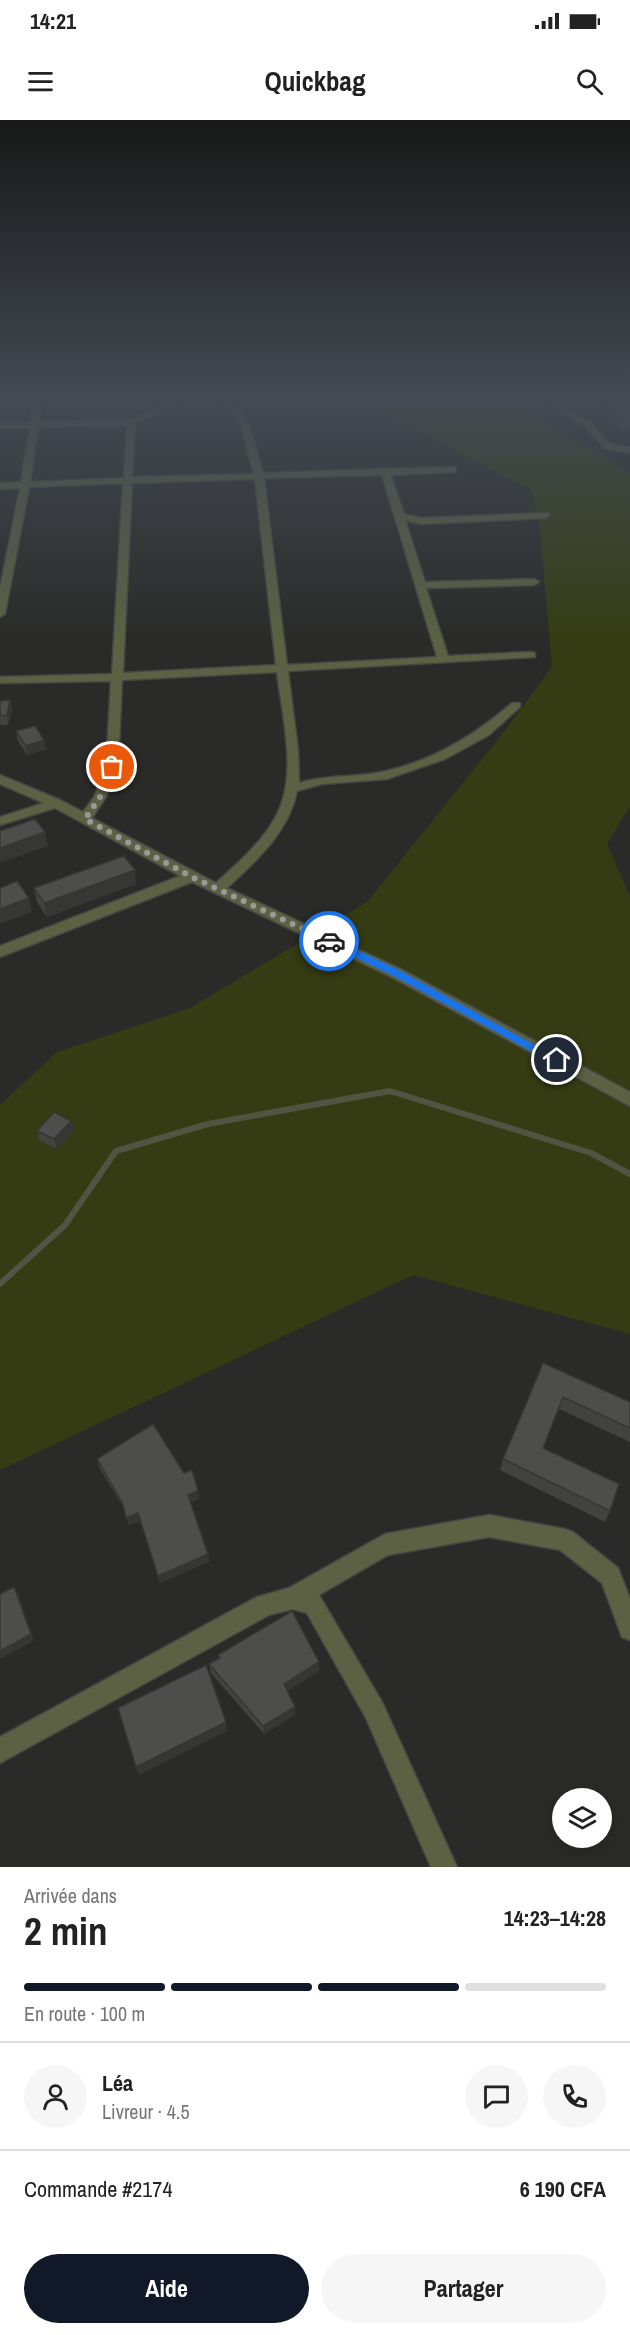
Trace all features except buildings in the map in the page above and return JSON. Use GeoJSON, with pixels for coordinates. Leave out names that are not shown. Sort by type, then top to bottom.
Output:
{"type":"FeatureCollection","features":[{"type":"Feature","properties":{"kind":"street"},"geometry":{"type":"LineString","coordinates":[[0,614],[26,478]]}},
{"type":"Feature","properties":{"kind":"street"},"geometry":{"type":"LineString","coordinates":[[0,486],[193,478]]}},
{"type":"Feature","properties":{"kind":"street"},"geometry":{"type":"LineString","coordinates":[[219,888],[258,852],[277,827],[292,789],[292,750],[259,478]]}},
{"type":"Feature","properties":{"kind":"street"},"geometry":{"type":"LineString","coordinates":[[388,478],[443,659]]}},
{"type":"Feature","properties":{"kind":"street"},"geometry":{"type":"LineString","coordinates":[[85,819],[100,797],[112,767],[129,480]]}},
{"type":"Feature","properties":{"kind":"street"},"geometry":{"type":"LineString","coordinates":[[398,516],[421,521],[545,515]]}},
{"type":"Feature","properties":{"kind":"street"},"geometry":{"type":"LineString","coordinates":[[402,528],[518,523]]}},
{"type":"Feature","properties":{"kind":"street"},"geometry":{"type":"LineString","coordinates":[[420,585],[534,582]]}},
{"type":"Feature","properties":{"kind":"street"},"geometry":{"type":"LineString","coordinates":[[0,680],[118,677],[531,655]]}},
{"type":"Feature","properties":{"kind":"street"},"geometry":{"type":"LineString","coordinates":[[292,789],[321,780],[387,775],[441,756],[485,732],[516,705]]}},
{"type":"Feature","properties":{"kind":"street"},"geometry":{"type":"LineString","coordinates":[[0,779],[56,803],[192,877],[396,973],[630,1100]]}},
{"type":"Feature","properties":{"kind":"street"},"geometry":{"type":"LineString","coordinates":[[0,821],[56,803]]}},
{"type":"Feature","properties":{"kind":"street"},"geometry":{"type":"LineString","coordinates":[[0,952],[192,877]]}},
{"type":"Feature","properties":{"kind":"street"},"geometry":{"type":"LineString","coordinates":[[0,1751],[34,1730],[265,1605],[293,1598],[385,1545],[489,1527],[565,1540],[610,1576],[630,1629]]}},
{"type":"Feature","properties":{"kind":"street"},"geometry":{"type":"LineString","coordinates":[[293,1598],[314,1604],[374,1710],[444,1867]]}},
{"type":"Feature","properties":{"kind":"green space"},"geometry":{"type":"Polygon","coordinates":[[[508,478],[630,478],[630,806],[607,844],[630,896],[630,1334],[413,1275],[0,1470],[0,1105],[57,1052],[190,1008],[367,902],[500,737],[552,667],[540,531],[532,490],[508,478]]]}},
{"type":"Feature","properties":{"kind":"waterway"},"geometry":{"type":"LineString","coordinates":[[0,1284],[65,1225],[116,1151],[208,1124],[390,1091],[591,1153],[630,1174]]}},
{"type":"Feature","properties":{"kind":"way so far"},"geometry":{"type":"LineString","coordinates":[[112,767],[100,797],[85,819],[192,877],[329,941]]}},
{"type":"Feature","properties":{"kind":"route"},"geometry":{"type":"LineString","coordinates":[[329,941],[396,973],[557,1060]]}}]}
